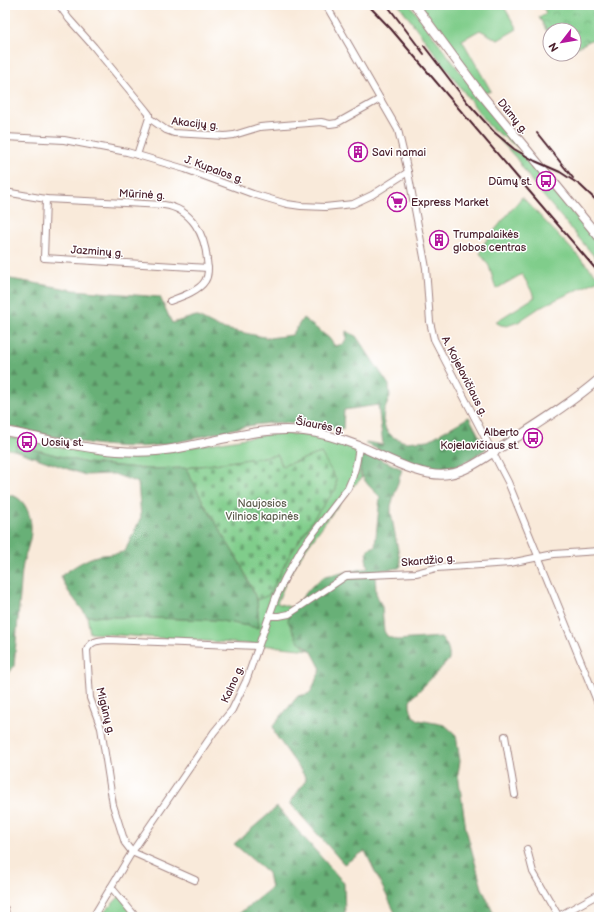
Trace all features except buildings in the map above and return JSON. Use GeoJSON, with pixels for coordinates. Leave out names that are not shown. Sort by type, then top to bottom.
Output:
{"type":"FeatureCollection","features":[{"type":"Feature","properties":{"kind":"main road","name":"Dūmų g."},"geometry":{"type":"LineString","coordinates":[[415,5],[481,94],[599,237]]}},
{"type":"Feature","properties":{"kind":"main road","name":"Šiaurės g."},"geometry":{"type":"LineString","coordinates":[[5,431],[80,447],[110,451],[157,451],[185,447],[260,431],[298,430],[325,435],[359,446],[416,470],[434,475],[456,472],[466,468],[568,404],[599,379]]}},
{"type":"Feature","properties":{"kind":"street","name":"Akacijų g."},"geometry":{"type":"LineString","coordinates":[[59,5],[68,19],[94,47],[149,114],[149,118],[166,130],[225,136],[234,135],[260,127],[321,122],[330,124],[337,123],[380,99]]}},
{"type":"Feature","properties":{"kind":"street","name":"A. Kojelavičiaus g."},"geometry":{"type":"LineString","coordinates":[[326,5],[398,130],[408,172],[426,268],[432,331],[450,371],[508,482],[599,706]]}},
{"type":"Feature","properties":{"kind":"street"},"geometry":{"type":"LineString","coordinates":[[137,155],[149,118]]}},
{"type":"Feature","properties":{"kind":"street","name":"J. Kupalos g."},"geometry":{"type":"LineString","coordinates":[[5,137],[80,142],[137,155],[185,169],[253,194],[287,204],[301,206],[325,207],[353,204],[372,195],[408,172]]}},
{"type":"Feature","properties":{"kind":"street","name":"Mūrinė g."},"geometry":{"type":"LineString","coordinates":[[5,192],[46,199],[164,205],[181,210],[188,215],[202,235],[207,253],[208,274],[203,284],[191,292],[170,301]]}},
{"type":"Feature","properties":{"kind":"street","name":"Jazminų g."},"geometry":{"type":"LineString","coordinates":[[46,199],[44,258],[208,268]]}},
{"type":"Feature","properties":{"kind":"street","name":"Kalno g."},"geometry":{"type":"LineString","coordinates":[[93,917],[132,852],[214,732],[232,710],[246,681],[276,597],[293,564],[353,479],[356,470],[359,446]]}},
{"type":"Feature","properties":{"kind":"street","name":"Skardžio g."},"geometry":{"type":"LineString","coordinates":[[270,616],[289,614],[346,576],[416,573],[436,568],[510,562],[554,554],[599,551]]}},
{"type":"Feature","properties":{"kind":"street","name":"Migūnų g."},"geometry":{"type":"LineString","coordinates":[[132,852],[125,843],[113,805],[101,728],[90,698],[87,654],[88,646],[94,642],[108,640],[258,646]]}},
{"type":"Feature","properties":{"kind":"street"},"geometry":{"type":"LineString","coordinates":[[505,736],[515,795]]}},
{"type":"Feature","properties":{"kind":"street"},"geometry":{"type":"LineString","coordinates":[[527,849],[533,872],[558,917],[599,894]]}},
{"type":"Feature","properties":{"kind":"street"},"geometry":{"type":"LineString","coordinates":[[132,852],[195,880]]}},
{"type":"Feature","properties":{"kind":"street"},"geometry":{"type":"LineString","coordinates":[[111,887],[136,917]]}},
{"type":"Feature","properties":{"kind":"street"},"geometry":{"type":"LineString","coordinates":[[5,909],[6,917]]}},
{"type":"Feature","properties":{"kind":"green space"},"geometry":{"type":"Polygon","coordinates":[[[399,5],[410,5],[500,125],[520,149],[490,127],[399,5]]]}},
{"type":"Feature","properties":{"kind":"green space"},"geometry":{"type":"Polygon","coordinates":[[[421,5],[503,5],[517,29],[498,40],[480,30],[462,40],[491,91],[485,93],[421,5]]]}},
{"type":"Feature","properties":{"kind":"green space"},"geometry":{"type":"Polygon","coordinates":[[[542,5],[599,5],[599,36],[582,45],[582,22],[542,22],[539,17],[546,13],[542,5]]]}},
{"type":"Feature","properties":{"kind":"green space"},"geometry":{"type":"Polygon","coordinates":[[[499,139],[509,148],[527,158],[599,244],[599,262],[535,186],[516,158],[499,139]]]}},
{"type":"Feature","properties":{"kind":"green space"},"geometry":{"type":"Polygon","coordinates":[[[522,197],[599,278],[599,280],[542,306],[518,322],[507,326],[495,322],[535,297],[522,274],[496,289],[489,266],[480,253],[485,242],[522,197]]]}},
{"type":"Feature","properties":{"kind":"green space"},"geometry":{"type":"Polygon","coordinates":[[[5,278],[74,290],[160,297],[172,323],[196,316],[220,328],[269,338],[292,335],[303,318],[329,338],[335,346],[343,344],[346,339],[346,331],[356,336],[389,385],[390,397],[384,411],[383,420],[386,430],[393,437],[405,442],[429,440],[469,417],[486,449],[460,465],[441,469],[430,469],[396,458],[366,444],[366,442],[383,445],[378,405],[344,410],[343,429],[288,423],[270,423],[242,427],[174,443],[140,447],[121,447],[82,442],[5,425],[5,278]]]}},
{"type":"Feature","properties":{"kind":"green space"},"geometry":{"type":"Polygon","coordinates":[[[282,433],[322,437],[362,451],[360,474],[362,478],[351,488],[304,551],[288,577],[277,603],[293,608],[289,615],[304,647],[311,650],[90,633],[87,616],[216,620],[259,628],[257,600],[269,594],[289,556],[318,512],[336,489],[321,453],[282,466],[278,455],[186,468],[149,469],[87,463],[17,445],[14,450],[5,448],[5,436],[90,452],[142,455],[282,433]]]}},
{"type":"Feature","properties":{"kind":"green space"},"geometry":{"type":"Polygon","coordinates":[[[17,445],[87,463],[149,469],[186,468],[205,505],[241,565],[257,600],[259,628],[216,620],[87,616],[68,591],[61,577],[88,559],[125,551],[141,517],[138,483],[114,474],[85,475],[14,450],[17,445]]]}},
{"type":"Feature","properties":{"kind":"green space"},"geometry":{"type":"Polygon","coordinates":[[[362,451],[402,469],[391,506],[401,566],[399,568],[375,571],[376,593],[382,607],[384,631],[387,636],[396,640],[441,637],[448,647],[449,660],[410,700],[410,707],[413,716],[419,720],[445,725],[456,735],[460,761],[458,774],[466,829],[482,888],[495,917],[397,917],[365,851],[344,864],[290,803],[306,780],[275,734],[273,726],[298,696],[308,694],[311,691],[321,669],[311,650],[298,641],[288,621],[289,615],[293,608],[312,586],[325,576],[368,568],[366,558],[368,549],[375,546],[380,497],[369,486],[361,472],[360,466],[362,451]]]}},
{"type":"Feature","properties":{"kind":"green space","name":"Naujosios Vilnios kapinės"},"geometry":{"type":"Polygon","coordinates":[[[321,453],[336,479],[336,489],[318,512],[289,556],[269,595],[257,600],[241,565],[205,505],[186,468],[278,455],[282,466],[321,453]]]}},
{"type":"Feature","properties":{"kind":"green space"},"geometry":{"type":"Polygon","coordinates":[[[5,496],[15,496],[23,502],[28,511],[31,530],[30,541],[22,572],[14,666],[10,672],[5,675],[5,496]]]}},
{"type":"Feature","properties":{"kind":"green space"},"geometry":{"type":"Polygon","coordinates":[[[277,807],[344,883],[345,917],[235,917],[271,888],[268,873],[234,844],[277,807]]]}},
{"type":"Feature","properties":{"kind":"green space"},"geometry":{"type":"Polygon","coordinates":[[[121,895],[139,917],[99,917],[121,895]]]}},
{"type":"Feature","properties":{"kind":"railway"},"geometry":{"type":"LineString","coordinates":[[368,5],[391,29],[599,273]]}},
{"type":"Feature","properties":{"kind":"railway"},"geometry":{"type":"LineString","coordinates":[[387,5],[424,54]]}},
{"type":"Feature","properties":{"kind":"railway"},"geometry":{"type":"LineString","coordinates":[[424,46],[467,102],[494,132],[514,149],[535,161],[560,172],[580,185],[599,203]]}},
{"type":"Feature","properties":{"kind":"railway"},"geometry":{"type":"LineString","coordinates":[[537,133],[573,178]]}},
{"type":"Feature","properties":{"kind":"place","name":"Savi namai"},"geometry":{"type":"Point","coordinates":[358,152]}},
{"type":"Feature","properties":{"kind":"place","name":"Dūmų st."},"geometry":{"type":"Point","coordinates":[546,181]}},
{"type":"Feature","properties":{"kind":"place","name":"Express Market"},"geometry":{"type":"Point","coordinates":[397,202]}},
{"type":"Feature","properties":{"kind":"place","name":"Trumpalaikės globos centras"},"geometry":{"type":"Point","coordinates":[439,240]}},
{"type":"Feature","properties":{"kind":"place","name":"Alberto Kojelavičiaus st."},"geometry":{"type":"Point","coordinates":[533,438]}},
{"type":"Feature","properties":{"kind":"place","name":"Uosių st."},"geometry":{"type":"Point","coordinates":[27,442]}}]}
